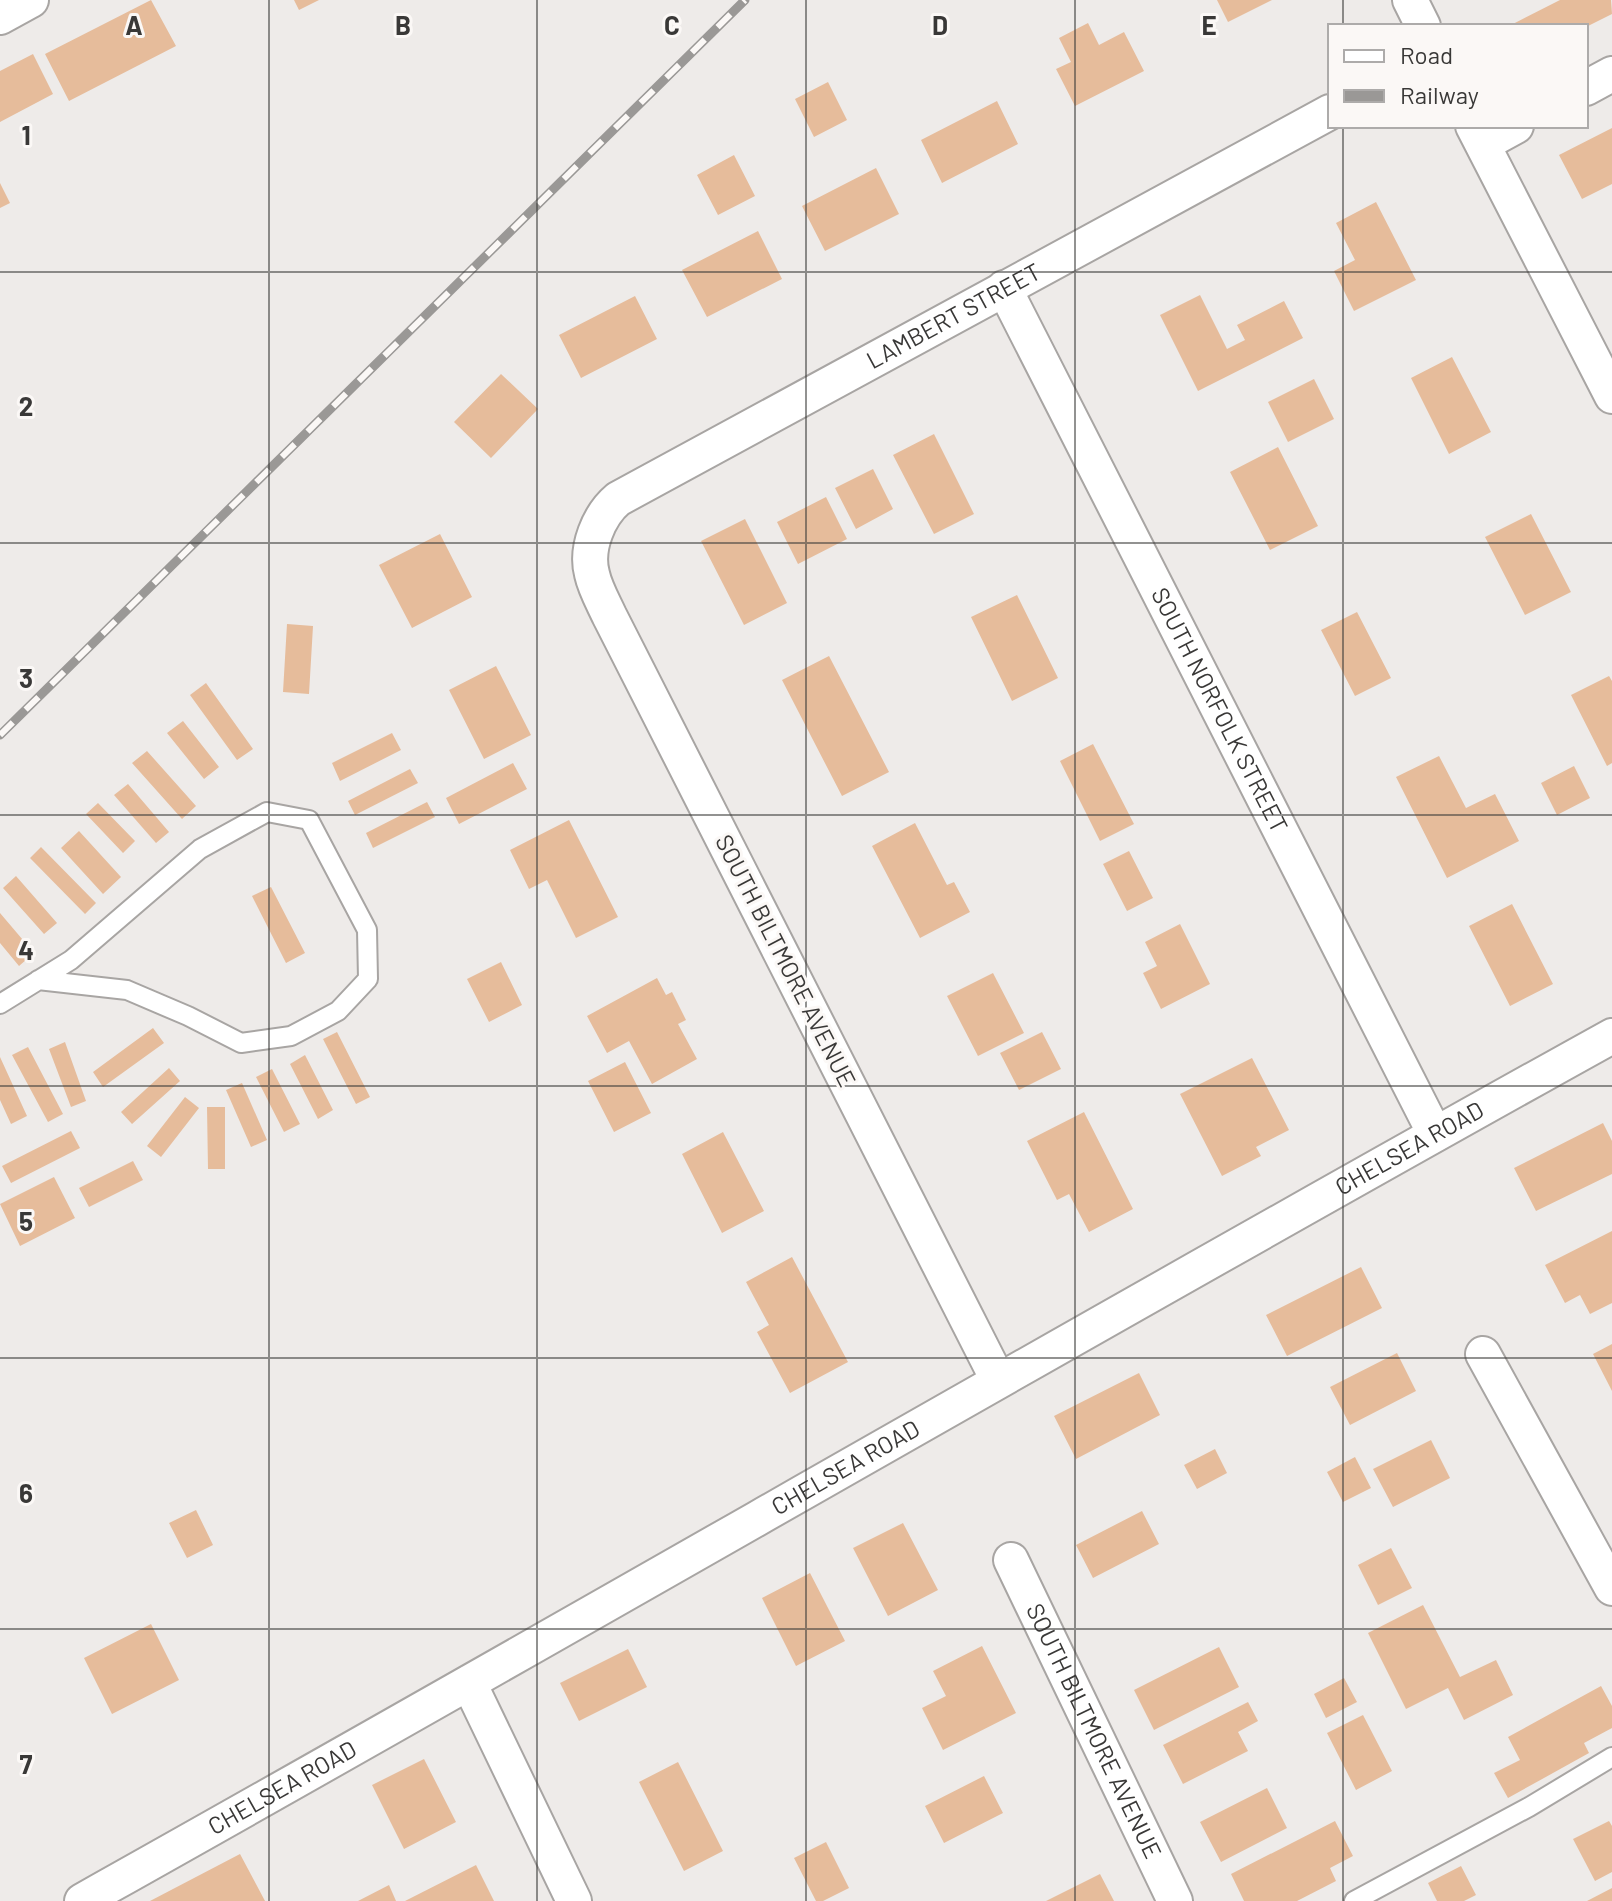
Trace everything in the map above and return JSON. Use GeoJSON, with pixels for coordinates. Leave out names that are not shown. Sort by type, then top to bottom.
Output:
{"type":"FeatureCollection","features":[{"type":"Feature","properties":{"kind":"street"},"geometry":{"type":"LineString","coordinates":[[0,17],[31,0]]}},
{"type":"Feature","properties":{"kind":"street"},"geometry":{"type":"LineString","coordinates":[[1410,0],[1422,24]]}},
{"type":"Feature","properties":{"kind":"street"},"geometry":{"type":"LineString","coordinates":[[1588,87],[1612,74]]}},
{"type":"Feature","properties":{"kind":"street","name":"LAMBERT STREET"},"geometry":{"type":"LineString","coordinates":[[595,537],[600,520],[618,499],[1328,113]]}},
{"type":"Feature","properties":{"kind":"street"},"geometry":{"type":"LineString","coordinates":[[1508,128],[1478,135],[1612,396]]}},
{"type":"Feature","properties":{"kind":"street","name":"SOUTH NORFOLK STREET"},"geometry":{"type":"LineString","coordinates":[[1004,288],[1435,1134]]}},
{"type":"Feature","properties":{"kind":"street","name":"SOUTH BILTMORE AVENUE"},"geometry":{"type":"LineString","coordinates":[[595,537],[591,573],[609,615],[998,1380]]}},
{"type":"Feature","properties":{"kind":"street","name":"CHELSEA ROAD"},"geometry":{"type":"LineString","coordinates":[[82,1901],[998,1380],[1612,1036]]}},
{"type":"Feature","properties":{"kind":"street"},"geometry":{"type":"LineString","coordinates":[[1483,1354],[1612,1588]]}},
{"type":"Feature","properties":{"kind":"street","name":"SOUTH BILTMORE AVENUE"},"geometry":{"type":"LineString","coordinates":[[1011,1560],[1175,1901]]}},
{"type":"Feature","properties":{"kind":"street"},"geometry":{"type":"LineString","coordinates":[[469,1683],[574,1901]]}},
{"type":"Feature","properties":{"kind":"lane"},"geometry":{"type":"LineString","coordinates":[[0,1004],[38,980],[71,960],[200,849],[267,812],[309,820],[367,930],[368,979],[338,1011],[291,1036],[241,1043],[127,990],[38,980]]}},
{"type":"Feature","properties":{"kind":"lane"},"geometry":{"type":"LineString","coordinates":[[1354,1901],[1516,1814],[1612,1757]]}},
{"type":"Feature","properties":{"kind":"building"},"geometry":{"type":"Polygon","coordinates":[[[151,0],[176,46],[69,101],[45,54],[151,0]]]}},
{"type":"Feature","properties":{"kind":"building"},"geometry":{"type":"Polygon","coordinates":[[[294,0],[319,0],[299,10],[294,0]]]}},
{"type":"Feature","properties":{"kind":"building"},"geometry":{"type":"Polygon","coordinates":[[[1217,0],[1272,0],[1228,22],[1217,0]]]}},
{"type":"Feature","properties":{"kind":"building"},"geometry":{"type":"Polygon","coordinates":[[[1560,0],[1611,0],[1612,14],[1588,26],[1513,24],[1560,0]]]}},
{"type":"Feature","properties":{"kind":"building"},"geometry":{"type":"Polygon","coordinates":[[[1088,23],[1099,45],[1124,32],[1144,71],[1075,106],[1056,69],[1071,62],[1059,38],[1088,23]]]}},
{"type":"Feature","properties":{"kind":"building"},"geometry":{"type":"Polygon","coordinates":[[[33,54],[53,94],[0,122],[0,71],[33,54]]]}},
{"type":"Feature","properties":{"kind":"building"},"geometry":{"type":"Polygon","coordinates":[[[828,82],[847,120],[814,137],[795,99],[828,82]]]}},
{"type":"Feature","properties":{"kind":"building"},"geometry":{"type":"Polygon","coordinates":[[[997,101],[1018,144],[942,183],[921,140],[997,101]]]}},
{"type":"Feature","properties":{"kind":"building"},"geometry":{"type":"Polygon","coordinates":[[[1612,128],[1612,184],[1582,199],[1559,155],[1612,128]]]}},
{"type":"Feature","properties":{"kind":"building"},"geometry":{"type":"Polygon","coordinates":[[[734,155],[755,196],[718,215],[697,175],[734,155]]]}},
{"type":"Feature","properties":{"kind":"building"},"geometry":{"type":"Polygon","coordinates":[[[876,168],[899,214],[825,251],[802,206],[876,168]]]}},
{"type":"Feature","properties":{"kind":"building"},"geometry":{"type":"Polygon","coordinates":[[[0,183],[10,203],[0,208],[0,183]]]}},
{"type":"Feature","properties":{"kind":"building"},"geometry":{"type":"Polygon","coordinates":[[[1376,202],[1416,280],[1354,311],[1334,271],[1355,260],[1336,223],[1376,202]]]}},
{"type":"Feature","properties":{"kind":"building"},"geometry":{"type":"Polygon","coordinates":[[[758,231],[782,279],[707,317],[682,270],[758,231]]]}},
{"type":"Feature","properties":{"kind":"building"},"geometry":{"type":"Polygon","coordinates":[[[1200,295],[1227,349],[1245,340],[1237,325],[1284,301],[1303,338],[1198,391],[1160,315],[1200,295]]]}},
{"type":"Feature","properties":{"kind":"building"},"geometry":{"type":"Polygon","coordinates":[[[635,296],[657,339],[581,378],[559,335],[635,296]]]}},
{"type":"Feature","properties":{"kind":"building"},"geometry":{"type":"Polygon","coordinates":[[[1452,357],[1491,432],[1449,454],[1411,378],[1452,357]]]}},
{"type":"Feature","properties":{"kind":"building"},"geometry":{"type":"Polygon","coordinates":[[[501,374],[538,409],[491,458],[454,422],[501,374]]]}},
{"type":"Feature","properties":{"kind":"building"},"geometry":{"type":"Polygon","coordinates":[[[1314,379],[1334,419],[1288,442],[1268,402],[1314,379]]]}},
{"type":"Feature","properties":{"kind":"building"},"geometry":{"type":"Polygon","coordinates":[[[934,434],[974,514],[934,534],[893,455],[934,434]]]}},
{"type":"Feature","properties":{"kind":"building"},"geometry":{"type":"Polygon","coordinates":[[[1278,447],[1318,526],[1270,550],[1230,472],[1278,447]]]}},
{"type":"Feature","properties":{"kind":"building"},"geometry":{"type":"Polygon","coordinates":[[[873,469],[893,509],[856,529],[835,488],[873,469]]]}},
{"type":"Feature","properties":{"kind":"building"},"geometry":{"type":"Polygon","coordinates":[[[826,497],[847,539],[798,564],[777,522],[826,497]]]}},
{"type":"Feature","properties":{"kind":"building"},"geometry":{"type":"Polygon","coordinates":[[[1531,514],[1571,592],[1525,615],[1485,537],[1531,514]]]}},
{"type":"Feature","properties":{"kind":"building"},"geometry":{"type":"Polygon","coordinates":[[[745,519],[787,603],[744,625],[701,541],[745,519]]]}},
{"type":"Feature","properties":{"kind":"building"},"geometry":{"type":"Polygon","coordinates":[[[440,534],[472,597],[412,628],[379,565],[440,534]]]}},
{"type":"Feature","properties":{"kind":"building"},"geometry":{"type":"Polygon","coordinates":[[[1017,595],[1058,678],[1012,701],[971,617],[1017,595]]]}},
{"type":"Feature","properties":{"kind":"building"},"geometry":{"type":"Polygon","coordinates":[[[1357,612],[1391,678],[1355,696],[1321,630],[1357,612]]]}},
{"type":"Feature","properties":{"kind":"building"},"geometry":{"type":"Polygon","coordinates":[[[287,624],[313,626],[309,694],[283,692],[287,624]]]}},
{"type":"Feature","properties":{"kind":"building"},"geometry":{"type":"Polygon","coordinates":[[[829,656],[889,772],[842,796],[782,680],[829,656]]]}},
{"type":"Feature","properties":{"kind":"building"},"geometry":{"type":"Polygon","coordinates":[[[496,666],[531,735],[484,759],[449,690],[496,666]]]}},
{"type":"Feature","properties":{"kind":"building"},"geometry":{"type":"Polygon","coordinates":[[[1609,676],[1612,681],[1612,763],[1607,766],[1571,695],[1609,676]]]}},
{"type":"Feature","properties":{"kind":"building"},"geometry":{"type":"Polygon","coordinates":[[[206,683],[253,749],[237,760],[190,695],[206,683]]]}},
{"type":"Feature","properties":{"kind":"building"},"geometry":{"type":"Polygon","coordinates":[[[183,721],[219,767],[204,779],[167,733],[183,721]]]}},
{"type":"Feature","properties":{"kind":"building"},"geometry":{"type":"Polygon","coordinates":[[[392,733],[401,750],[340,781],[332,763],[392,733]]]}},
{"type":"Feature","properties":{"kind":"building"},"geometry":{"type":"Polygon","coordinates":[[[1093,744],[1134,824],[1100,841],[1060,761],[1093,744]]]}},
{"type":"Feature","properties":{"kind":"building"},"geometry":{"type":"Polygon","coordinates":[[[147,751],[196,806],[182,819],[132,763],[147,751]]]}},
{"type":"Feature","properties":{"kind":"building"},"geometry":{"type":"Polygon","coordinates":[[[1439,756],[1466,808],[1495,794],[1519,841],[1447,878],[1396,777],[1439,756]]]}},
{"type":"Feature","properties":{"kind":"building"},"geometry":{"type":"Polygon","coordinates":[[[513,763],[527,789],[459,824],[446,798],[513,763]]]}},
{"type":"Feature","properties":{"kind":"building"},"geometry":{"type":"Polygon","coordinates":[[[1574,766],[1590,798],[1557,815],[1541,783],[1574,766]]]}},
{"type":"Feature","properties":{"kind":"building"},"geometry":{"type":"Polygon","coordinates":[[[410,769],[418,783],[355,815],[348,801],[410,769]]]}},
{"type":"Feature","properties":{"kind":"building"},"geometry":{"type":"Polygon","coordinates":[[[128,784],[169,832],[156,843],[114,795],[128,784]]]}},
{"type":"Feature","properties":{"kind":"building"},"geometry":{"type":"Polygon","coordinates":[[[427,802],[435,817],[373,848],[366,833],[427,802]]]}},
{"type":"Feature","properties":{"kind":"building"},"geometry":{"type":"Polygon","coordinates":[[[98,803],[135,841],[123,853],[86,814],[98,803]]]}},
{"type":"Feature","properties":{"kind":"building"},"geometry":{"type":"Polygon","coordinates":[[[569,820],[618,917],[576,938],[547,880],[529,889],[510,850],[569,820]]]}},
{"type":"Feature","properties":{"kind":"building"},"geometry":{"type":"Polygon","coordinates":[[[915,823],[947,885],[954,882],[970,912],[920,938],[872,846],[915,823]]]}},
{"type":"Feature","properties":{"kind":"building"},"geometry":{"type":"Polygon","coordinates":[[[79,831],[121,877],[103,894],[61,848],[79,831]]]}},
{"type":"Feature","properties":{"kind":"building"},"geometry":{"type":"Polygon","coordinates":[[[41,847],[96,903],[85,914],[30,858],[41,847]]]}},
{"type":"Feature","properties":{"kind":"building"},"geometry":{"type":"Polygon","coordinates":[[[1129,851],[1153,898],[1127,911],[1103,864],[1129,851]]]}},
{"type":"Feature","properties":{"kind":"building"},"geometry":{"type":"Polygon","coordinates":[[[16,876],[57,923],[44,934],[3,888],[16,876]]]}},
{"type":"Feature","properties":{"kind":"building"},"geometry":{"type":"Polygon","coordinates":[[[271,887],[305,953],[286,963],[252,896],[271,887]]]}},
{"type":"Feature","properties":{"kind":"building"},"geometry":{"type":"Polygon","coordinates":[[[1512,904],[1553,984],[1510,1006],[1469,926],[1512,904]]]}},
{"type":"Feature","properties":{"kind":"building"},"geometry":{"type":"Polygon","coordinates":[[[0,913],[34,953],[19,966],[0,943],[0,913]]]}},
{"type":"Feature","properties":{"kind":"building"},"geometry":{"type":"Polygon","coordinates":[[[1180,924],[1210,984],[1161,1009],[1143,973],[1157,966],[1145,942],[1180,924]]]}},
{"type":"Feature","properties":{"kind":"building"},"geometry":{"type":"Polygon","coordinates":[[[501,962],[522,1005],[489,1022],[467,979],[501,962]]]}},
{"type":"Feature","properties":{"kind":"building"},"geometry":{"type":"Polygon","coordinates":[[[993,973],[1024,1033],[978,1056],[947,996],[993,973]]]}},
{"type":"Feature","properties":{"kind":"building"},"geometry":{"type":"Polygon","coordinates":[[[657,978],[666,995],[672,992],[686,1020],[678,1024],[697,1059],[652,1084],[629,1041],[607,1053],[587,1016],[657,978]]]}},
{"type":"Feature","properties":{"kind":"building"},"geometry":{"type":"Polygon","coordinates":[[[153,1028],[164,1043],[103,1087],[93,1072],[153,1028]]]}},
{"type":"Feature","properties":{"kind":"building"},"geometry":{"type":"Polygon","coordinates":[[[337,1032],[370,1097],[356,1104],[323,1039],[337,1032]]]}},
{"type":"Feature","properties":{"kind":"building"},"geometry":{"type":"Polygon","coordinates":[[[1042,1032],[1061,1069],[1019,1090],[1000,1053],[1042,1032]]]}},
{"type":"Feature","properties":{"kind":"building"},"geometry":{"type":"Polygon","coordinates":[[[65,1042],[86,1101],[71,1107],[49,1049],[65,1042]]]}},
{"type":"Feature","properties":{"kind":"building"},"geometry":{"type":"Polygon","coordinates":[[[28,1047],[63,1114],[48,1122],[12,1055],[28,1047]]]}},
{"type":"Feature","properties":{"kind":"building"},"geometry":{"type":"Polygon","coordinates":[[[305,1055],[333,1110],[318,1119],[290,1064],[305,1055]]]}},
{"type":"Feature","properties":{"kind":"building"},"geometry":{"type":"Polygon","coordinates":[[[0,1057],[27,1116],[11,1124],[0,1100],[0,1057]]]}},
{"type":"Feature","properties":{"kind":"building"},"geometry":{"type":"Polygon","coordinates":[[[1252,1058],[1289,1130],[1256,1147],[1261,1156],[1222,1176],[1180,1094],[1252,1058]]]}},
{"type":"Feature","properties":{"kind":"building"},"geometry":{"type":"Polygon","coordinates":[[[625,1062],[651,1113],[614,1132],[588,1081],[625,1062]]]}},
{"type":"Feature","properties":{"kind":"building"},"geometry":{"type":"Polygon","coordinates":[[[169,1068],[180,1081],[132,1124],[121,1112],[169,1068]]]}},
{"type":"Feature","properties":{"kind":"building"},"geometry":{"type":"Polygon","coordinates":[[[272,1069],[300,1124],[284,1132],[256,1077],[272,1069]]]}},
{"type":"Feature","properties":{"kind":"building"},"geometry":{"type":"Polygon","coordinates":[[[242,1083],[267,1140],[251,1147],[226,1090],[242,1083]]]}},
{"type":"Feature","properties":{"kind":"building"},"geometry":{"type":"Polygon","coordinates":[[[185,1097],[199,1108],[161,1157],[147,1146],[185,1097]]]}},
{"type":"Feature","properties":{"kind":"building"},"geometry":{"type":"Polygon","coordinates":[[[207,1107],[225,1107],[225,1169],[208,1169],[207,1107]]]}},
{"type":"Feature","properties":{"kind":"building"},"geometry":{"type":"Polygon","coordinates":[[[1084,1112],[1133,1209],[1089,1232],[1069,1194],[1057,1200],[1027,1141],[1084,1112]]]}},
{"type":"Feature","properties":{"kind":"building"},"geometry":{"type":"Polygon","coordinates":[[[1603,1123],[1612,1141],[1612,1174],[1536,1211],[1514,1168],[1603,1123]]]}},
{"type":"Feature","properties":{"kind":"building"},"geometry":{"type":"Polygon","coordinates":[[[71,1131],[80,1148],[11,1183],[2,1166],[71,1131]]]}},
{"type":"Feature","properties":{"kind":"building"},"geometry":{"type":"Polygon","coordinates":[[[723,1132],[764,1211],[722,1233],[682,1154],[723,1132]]]}},
{"type":"Feature","properties":{"kind":"building"},"geometry":{"type":"Polygon","coordinates":[[[133,1161],[143,1180],[89,1207],[79,1188],[133,1161]]]}},
{"type":"Feature","properties":{"kind":"building"},"geometry":{"type":"Polygon","coordinates":[[[54,1177],[75,1218],[20,1246],[0,1204],[54,1177]]]}},
{"type":"Feature","properties":{"kind":"building"},"geometry":{"type":"Polygon","coordinates":[[[1612,1231],[1612,1303],[1590,1314],[1580,1295],[1565,1303],[1545,1265],[1612,1231]]]}},
{"type":"Feature","properties":{"kind":"building"},"geometry":{"type":"Polygon","coordinates":[[[792,1257],[848,1362],[790,1393],[757,1332],[769,1325],[746,1282],[792,1257]]]}},
{"type":"Feature","properties":{"kind":"building"},"geometry":{"type":"Polygon","coordinates":[[[1361,1267],[1382,1308],[1287,1356],[1266,1315],[1361,1267]]]}},
{"type":"Feature","properties":{"kind":"building"},"geometry":{"type":"Polygon","coordinates":[[[1612,1344],[1612,1391],[1593,1354],[1612,1344]]]}},
{"type":"Feature","properties":{"kind":"building"},"geometry":{"type":"Polygon","coordinates":[[[1397,1353],[1416,1391],[1350,1425],[1330,1387],[1397,1353]]]}},
{"type":"Feature","properties":{"kind":"building"},"geometry":{"type":"Polygon","coordinates":[[[1139,1373],[1160,1415],[1076,1459],[1054,1416],[1139,1373]]]}},
{"type":"Feature","properties":{"kind":"building"},"geometry":{"type":"Polygon","coordinates":[[[1431,1440],[1450,1478],[1393,1507],[1373,1469],[1431,1440]]]}},
{"type":"Feature","properties":{"kind":"building"},"geometry":{"type":"Polygon","coordinates":[[[1215,1449],[1227,1473],[1197,1489],[1184,1465],[1215,1449]]]}},
{"type":"Feature","properties":{"kind":"building"},"geometry":{"type":"Polygon","coordinates":[[[1355,1457],[1371,1488],[1343,1502],[1327,1472],[1355,1457]]]}},
{"type":"Feature","properties":{"kind":"building"},"geometry":{"type":"Polygon","coordinates":[[[196,1510],[213,1545],[187,1558],[169,1523],[196,1510]]]}},
{"type":"Feature","properties":{"kind":"building"},"geometry":{"type":"Polygon","coordinates":[[[1142,1511],[1159,1544],[1093,1578],[1076,1545],[1142,1511]]]}},
{"type":"Feature","properties":{"kind":"building"},"geometry":{"type":"Polygon","coordinates":[[[903,1523],[938,1590],[888,1616],[853,1548],[903,1523]]]}},
{"type":"Feature","properties":{"kind":"building"},"geometry":{"type":"Polygon","coordinates":[[[1391,1548],[1412,1588],[1378,1605],[1358,1565],[1391,1548]]]}},
{"type":"Feature","properties":{"kind":"building"},"geometry":{"type":"Polygon","coordinates":[[[810,1573],[845,1641],[796,1666],[762,1598],[810,1573]]]}},
{"type":"Feature","properties":{"kind":"building"},"geometry":{"type":"Polygon","coordinates":[[[1423,1605],[1460,1677],[1496,1660],[1513,1695],[1464,1720],[1448,1688],[1406,1709],[1368,1633],[1423,1605]]]}},
{"type":"Feature","properties":{"kind":"building"},"geometry":{"type":"Polygon","coordinates":[[[151,1624],[179,1680],[112,1714],[84,1658],[151,1624]]]}},
{"type":"Feature","properties":{"kind":"building"},"geometry":{"type":"Polygon","coordinates":[[[982,1646],[1016,1713],[943,1750],[922,1708],[946,1696],[933,1671],[982,1646]]]}},
{"type":"Feature","properties":{"kind":"building"},"geometry":{"type":"Polygon","coordinates":[[[1219,1647],[1239,1687],[1154,1730],[1134,1690],[1219,1647]]]}},
{"type":"Feature","properties":{"kind":"building"},"geometry":{"type":"Polygon","coordinates":[[[628,1649],[647,1687],[579,1721],[560,1683],[628,1649]]]}},
{"type":"Feature","properties":{"kind":"building"},"geometry":{"type":"Polygon","coordinates":[[[1344,1678],[1357,1702],[1326,1718],[1314,1694],[1344,1678]]]}},
{"type":"Feature","properties":{"kind":"building"},"geometry":{"type":"Polygon","coordinates":[[[1601,1686],[1612,1706],[1612,1728],[1584,1743],[1589,1753],[1508,1798],[1494,1773],[1520,1760],[1508,1737],[1601,1686]]]}},
{"type":"Feature","properties":{"kind":"building"},"geometry":{"type":"Polygon","coordinates":[[[1248,1702],[1258,1721],[1238,1732],[1248,1751],[1183,1784],[1163,1745],[1248,1702]]]}},
{"type":"Feature","properties":{"kind":"building"},"geometry":{"type":"Polygon","coordinates":[[[1363,1715],[1392,1771],[1356,1790],[1327,1733],[1363,1715]]]}},
{"type":"Feature","properties":{"kind":"building"},"geometry":{"type":"Polygon","coordinates":[[[424,1759],[456,1822],[404,1849],[372,1785],[424,1759]]]}},
{"type":"Feature","properties":{"kind":"building"},"geometry":{"type":"Polygon","coordinates":[[[678,1762],[723,1851],[684,1871],[639,1782],[678,1762]]]}},
{"type":"Feature","properties":{"kind":"building"},"geometry":{"type":"Polygon","coordinates":[[[984,1776],[1003,1813],[944,1843],[925,1806],[984,1776]]]}},
{"type":"Feature","properties":{"kind":"building"},"geometry":{"type":"Polygon","coordinates":[[[1267,1788],[1287,1828],[1221,1862],[1200,1822],[1267,1788]]]}},
{"type":"Feature","properties":{"kind":"building"},"geometry":{"type":"Polygon","coordinates":[[[1335,1821],[1353,1856],[1330,1868],[1336,1881],[1297,1901],[1244,1901],[1231,1874],[1335,1821]]]}},
{"type":"Feature","properties":{"kind":"building"},"geometry":{"type":"Polygon","coordinates":[[[1609,1821],[1612,1826],[1612,1872],[1595,1881],[1573,1839],[1609,1821]]]}},
{"type":"Feature","properties":{"kind":"building"},"geometry":{"type":"Polygon","coordinates":[[[826,1842],[849,1888],[823,1901],[816,1901],[794,1858],[826,1842]]]}},
{"type":"Feature","properties":{"kind":"building"},"geometry":{"type":"Polygon","coordinates":[[[240,1854],[265,1901],[150,1901],[240,1854]]]}},
{"type":"Feature","properties":{"kind":"building"},"geometry":{"type":"Polygon","coordinates":[[[476,1865],[494,1901],[405,1901],[476,1865]]]}},
{"type":"Feature","properties":{"kind":"building"},"geometry":{"type":"Polygon","coordinates":[[[1461,1866],[1476,1895],[1464,1901],[1437,1901],[1428,1883],[1461,1866]]]}},
{"type":"Feature","properties":{"kind":"building"},"geometry":{"type":"Polygon","coordinates":[[[1100,1874],[1114,1901],[1046,1901],[1100,1874]]]}},
{"type":"Feature","properties":{"kind":"building"},"geometry":{"type":"Polygon","coordinates":[[[389,1885],[396,1901],[358,1901],[389,1885]]]}},
{"type":"Feature","properties":{"kind":"building"},"geometry":{"type":"Polygon","coordinates":[[[1612,1888],[1612,1901],[1587,1901],[1612,1888]]]}},
{"type":"Feature","properties":{"kind":"railway"},"geometry":{"type":"LineString","coordinates":[[0,735],[745,0]]}}]}
